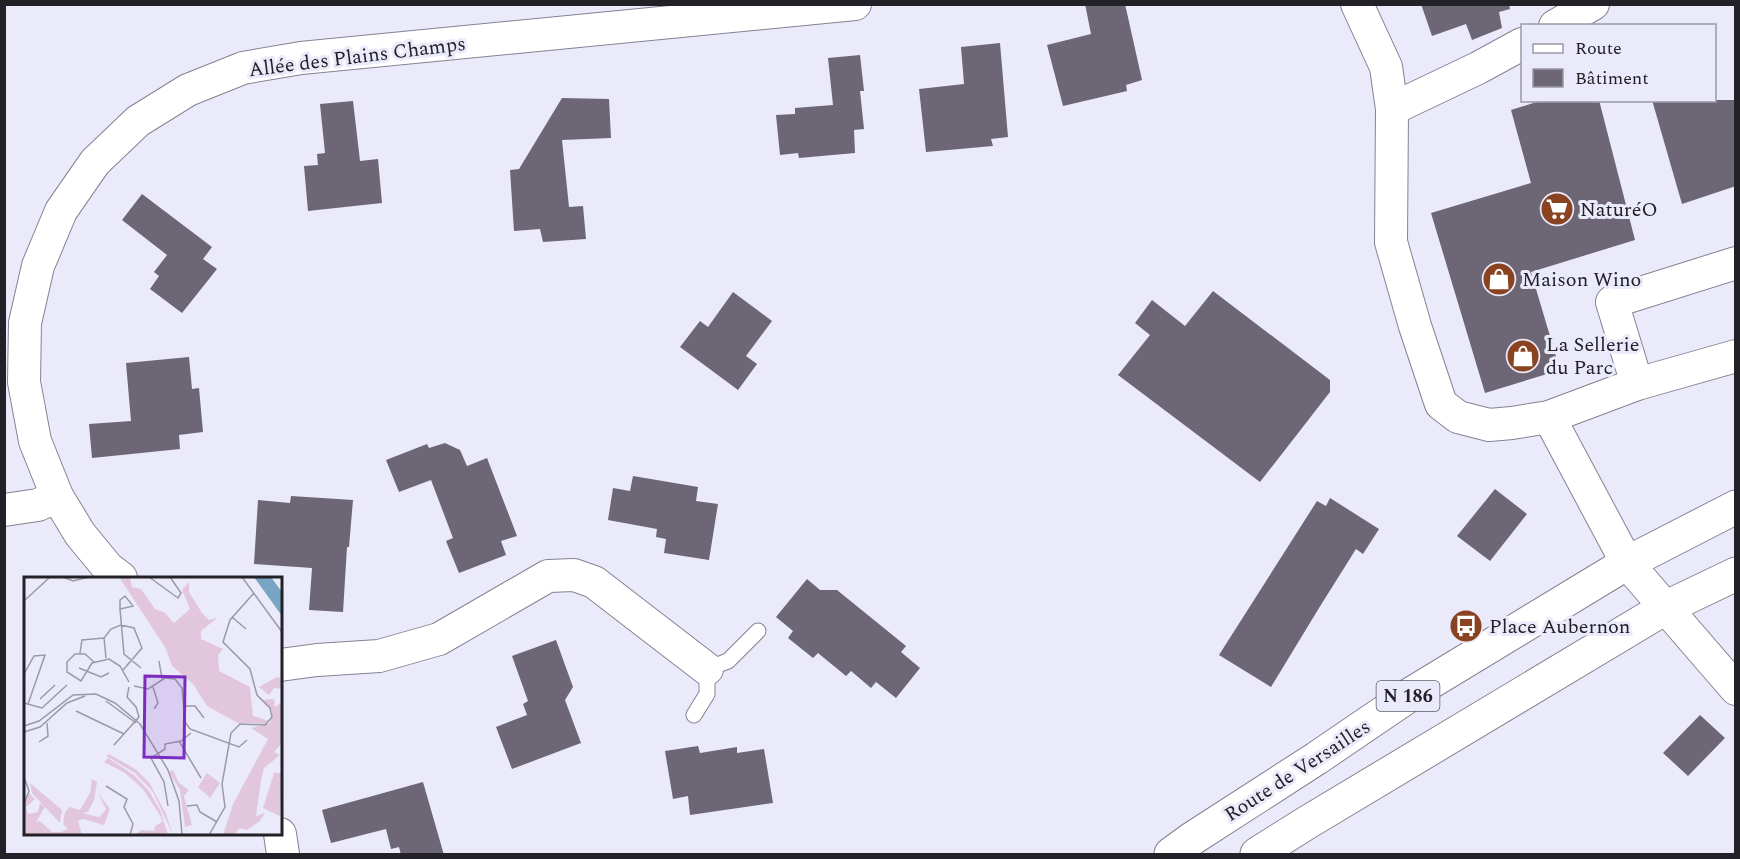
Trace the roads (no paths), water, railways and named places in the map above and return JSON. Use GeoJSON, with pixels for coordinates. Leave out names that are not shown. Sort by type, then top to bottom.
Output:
{"type":"FeatureCollection","features":[{"type":"Feature","properties":{"kind":"main road","name":"Route de Versailles"},"geometry":{"type":"LineString","coordinates":[[1171,855],[1193,838],[1317,759],[1411,694],[1628,563],[1736,507]]}},
{"type":"Feature","properties":{"kind":"main road","name":"N 186"},"geometry":{"type":"LineString","coordinates":[[1257,855],[1665,608],[1736,574]]}},
{"type":"Feature","properties":{"kind":"street","name":"Allée des Plains Champs"},"geometry":{"type":"LineString","coordinates":[[119,577],[108,568],[80,534],[57,496],[35,441],[24,382],[25,324],[38,266],[62,211],[95,162],[138,122],[188,90],[243,68],[301,58],[637,16],[855,4]]}},
{"type":"Feature","properties":{"kind":"street"},"geometry":{"type":"LineString","coordinates":[[1357,4],[1386,67],[1392,109],[1391,242],[1415,326],[1441,404],[1458,417],[1489,425],[1549,417],[1637,384],[1736,356]]}},
{"type":"Feature","properties":{"kind":"street"},"geometry":{"type":"LineString","coordinates":[[1558,24],[1593,4]]}},
{"type":"Feature","properties":{"kind":"street"},"geometry":{"type":"LineString","coordinates":[[1392,109],[1521,45]]}},
{"type":"Feature","properties":{"kind":"street"},"geometry":{"type":"LineString","coordinates":[[1637,384],[1612,302],[1736,263]]}},
{"type":"Feature","properties":{"kind":"street"},"geometry":{"type":"LineString","coordinates":[[1549,417],[1628,563],[1736,689]]}},
{"type":"Feature","properties":{"kind":"street"},"geometry":{"type":"LineString","coordinates":[[4,510],[38,505],[57,496]]}},
{"type":"Feature","properties":{"kind":"street"},"geometry":{"type":"LineString","coordinates":[[282,665],[379,656],[439,639],[548,576],[574,575],[594,582],[707,669]]}},
{"type":"Feature","properties":{"kind":"street"},"geometry":{"type":"LineString","coordinates":[[280,835],[283,855]]}},
{"type":"Feature","properties":{"kind":"lane"},"geometry":{"type":"LineString","coordinates":[[694,715],[707,694],[707,669],[728,661],[758,631]]}},
{"type":"Feature","properties":{"kind":"place","name":"NaturéO"},"geometry":{"type":"Point","coordinates":[1557,209]}},
{"type":"Feature","properties":{"kind":"place","name":"Maison Wino"},"geometry":{"type":"Point","coordinates":[1499,279]}},
{"type":"Feature","properties":{"kind":"place","name":"La Sellerie du Parc"},"geometry":{"type":"Point","coordinates":[1523,356]}},
{"type":"Feature","properties":{"kind":"place","name":"Place Aubernon"},"geometry":{"type":"Point","coordinates":[1466,626]}}]}
